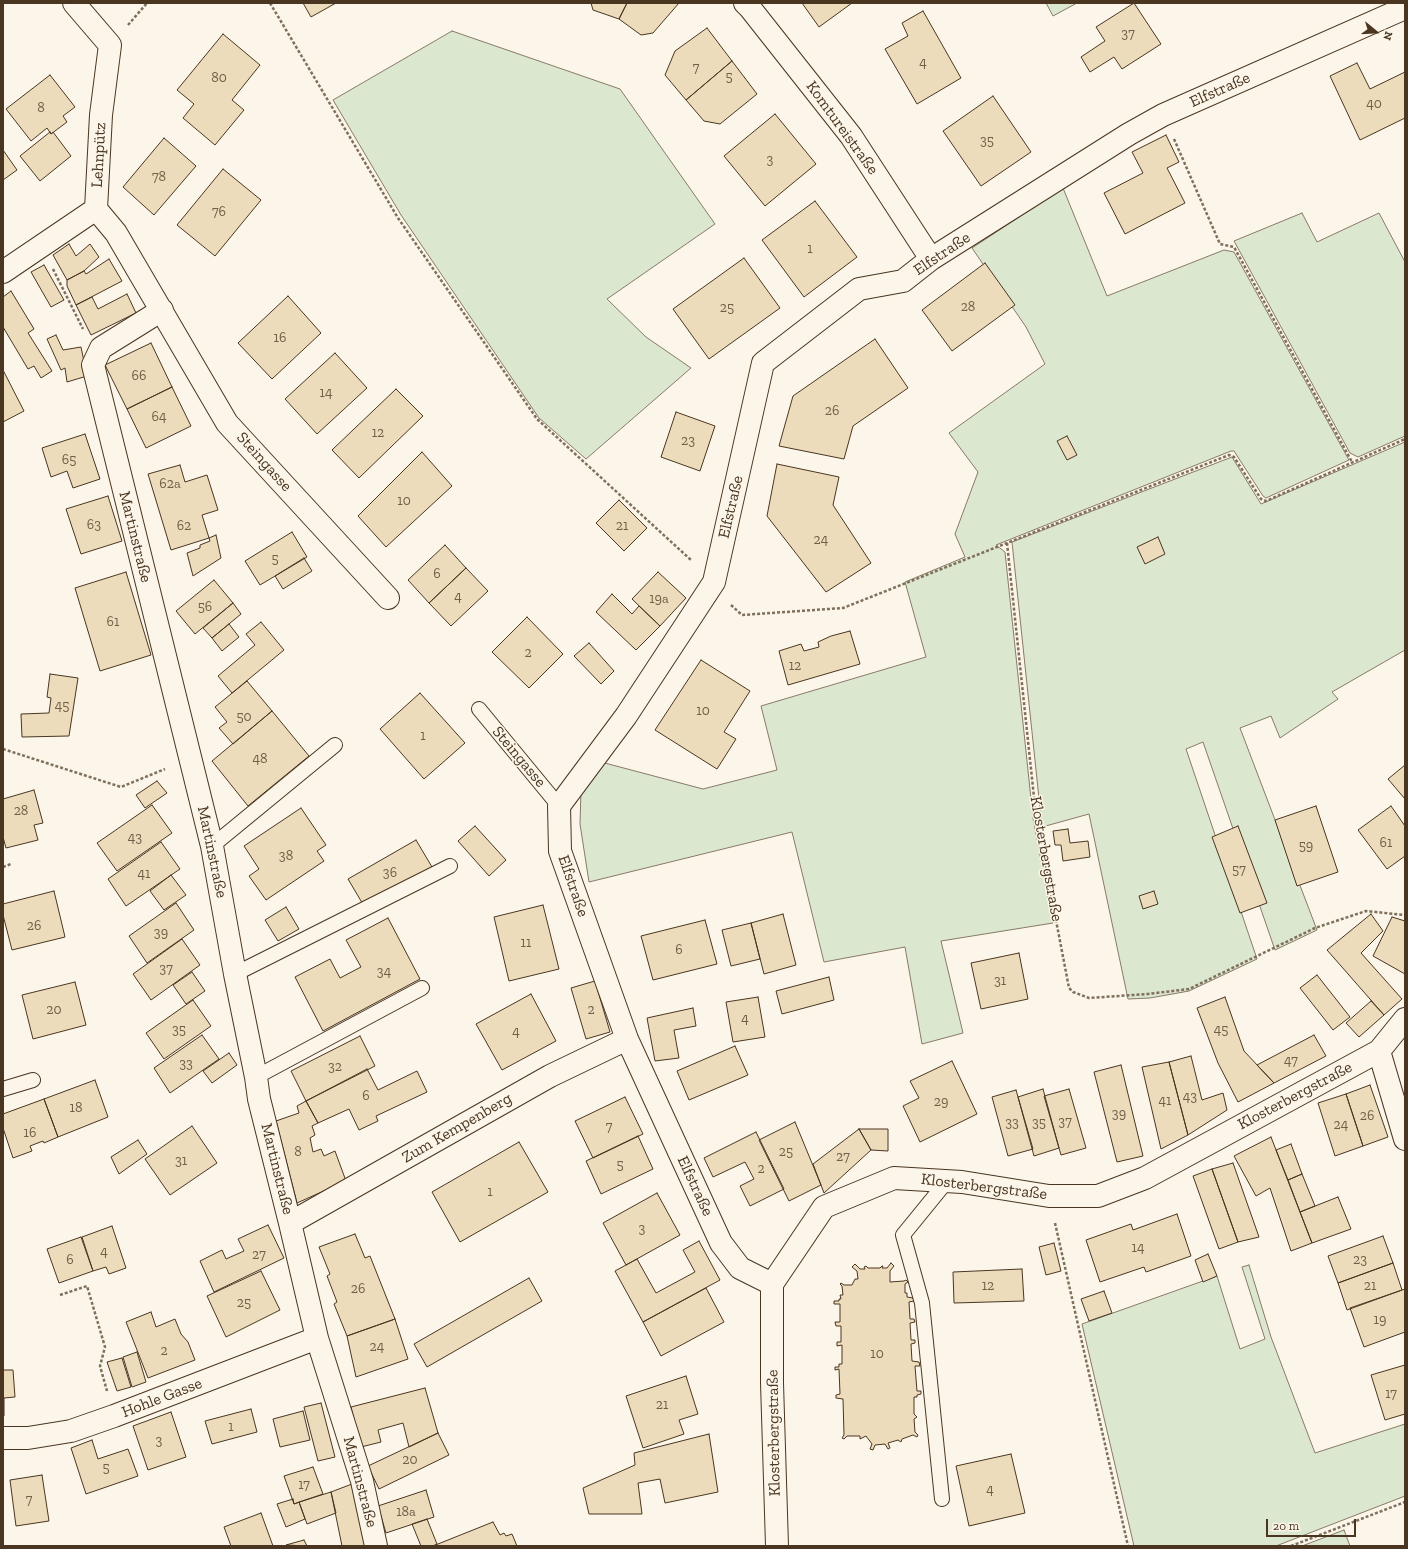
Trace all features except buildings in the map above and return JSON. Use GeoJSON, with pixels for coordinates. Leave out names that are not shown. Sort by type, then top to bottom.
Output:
{"type":"FeatureCollection","features":[{"type":"Feature","properties":{"kind":"street","name":"Lehnpütz"},"geometry":{"type":"LineString","coordinates":[[3,272],[96,209],[101,115],[110,45],[74,3]]}},
{"type":"Feature","properties":{"kind":"street","name":"Komtureistraße"},"geometry":{"type":"LineString","coordinates":[[745,3],[851,136],[931,259]]}},
{"type":"Feature","properties":{"kind":"street","name":"Elfstraße"},"geometry":{"type":"LineString","coordinates":[[772,1284],[740,1268],[721,1243],[627,1039],[560,851],[559,806],[626,716],[714,582],[763,363],[859,289],[903,281],[931,259],[1129,134],[1163,115],[1405,8]]}},
{"type":"Feature","properties":{"kind":"street"},"geometry":{"type":"LineString","coordinates":[[96,209],[116,233],[162,310],[100,348]]}},
{"type":"Feature","properties":{"kind":"street","name":"Steingasse"},"geometry":{"type":"LineString","coordinates":[[162,310],[227,423],[388,598]]}},
{"type":"Feature","properties":{"kind":"street","name":"Martinstraße"},"geometry":{"type":"LineString","coordinates":[[100,348],[93,365],[192,759],[212,846],[259,1099],[317,1338],[362,1481],[376,1546]]}},
{"type":"Feature","properties":{"kind":"street","name":"Klosterbergstraße"},"geometry":{"type":"LineString","coordinates":[[777,1546],[772,1383],[772,1284],[824,1208],[894,1178],[986,1184],[1049,1196],[1098,1196],[1145,1178],[1379,1051],[1405,1019]]}},
{"type":"Feature","properties":{"kind":"street","name":"Zum Kempenberg"},"geometry":{"type":"LineString","coordinates":[[290,1223],[550,1076],[627,1039]]}},
{"type":"Feature","properties":{"kind":"street"},"geometry":{"type":"LineString","coordinates":[[1379,1051],[1405,1139]]}},
{"type":"Feature","properties":{"kind":"street","name":"Hohle Gasse"},"geometry":{"type":"LineString","coordinates":[[3,1438],[28,1438],[71,1431],[317,1338]]}},
{"type":"Feature","properties":{"kind":"lane","name":"Steingasse"},"geometry":{"type":"LineString","coordinates":[[479,708],[559,806]]}},
{"type":"Feature","properties":{"kind":"lane"},"geometry":{"type":"LineString","coordinates":[[212,846],[336,745]]}},
{"type":"Feature","properties":{"kind":"lane"},"geometry":{"type":"LineString","coordinates":[[235,974],[450,866]]}},
{"type":"Feature","properties":{"kind":"lane"},"geometry":{"type":"LineString","coordinates":[[256,1077],[422,988]]}},
{"type":"Feature","properties":{"kind":"lane"},"geometry":{"type":"LineString","coordinates":[[3,1089],[33,1080]]}},
{"type":"Feature","properties":{"kind":"lane"},"geometry":{"type":"LineString","coordinates":[[942,1499],[922,1303],[903,1235],[947,1181]]}},
{"type":"Feature","properties":{"kind":"path"},"geometry":{"type":"LineString","coordinates":[[1163,115],[1220,244],[1234,247],[1352,462]]}},
{"type":"Feature","properties":{"kind":"path"},"geometry":{"type":"LineString","coordinates":[[41,245],[90,342],[100,348]]}},
{"type":"Feature","properties":{"kind":"path","name":"Klosterbergstraße"},"geometry":{"type":"LineString","coordinates":[[1007,543],[1036,816],[1069,988],[1073,992],[1089,998],[1148,994],[1189,988],[1316,928],[1366,911],[1405,915]]}},
{"type":"Feature","properties":{"kind":"path"},"geometry":{"type":"LineString","coordinates":[[3,748],[121,786],[192,759]]}},
{"type":"Feature","properties":{"kind":"path"},"geometry":{"type":"LineString","coordinates":[[3,867],[11,864]]}},
{"type":"Feature","properties":{"kind":"path"},"geometry":{"type":"LineString","coordinates":[[1049,1196],[1128,1546]]}},
{"type":"Feature","properties":{"kind":"path"},"geometry":{"type":"LineString","coordinates":[[60,1295],[87,1286],[105,1347],[100,1366],[114,1416]]}},
{"type":"Feature","properties":{"kind":"path"},"geometry":{"type":"LineString","coordinates":[[1291,1546],[1405,1502]]}},
{"type":"Feature","properties":{"kind":"green space"},"geometry":{"type":"Polygon","coordinates":[[[1046,3],[1077,3],[1053,16],[1046,3]]]}},
{"type":"Feature","properties":{"kind":"green space"},"geometry":{"type":"Polygon","coordinates":[[[452,31],[620,89],[715,224],[607,299],[646,337],[691,368],[586,459],[539,418],[401,215],[333,100],[452,31]]]}},
{"type":"Feature","properties":{"kind":"green space"},"geometry":{"type":"Polygon","coordinates":[[[1063,188],[1107,296],[1224,250],[1234,252],[1349,460],[1266,498],[1263,496],[1234,451],[1231,451],[996,545],[1005,552],[1033,818],[1053,923],[941,941],[963,1033],[922,1044],[905,947],[824,962],[792,832],[589,882],[580,824],[581,790],[601,762],[703,789],[777,770],[761,706],[926,657],[905,582],[965,557],[955,534],[978,472],[949,433],[1045,364],[1026,327],[972,248],[1063,188]]]}},
{"type":"Feature","properties":{"kind":"green space"},"geometry":{"type":"Polygon","coordinates":[[[1302,213],[1317,242],[1379,213],[1405,262],[1405,436],[1358,457],[1350,453],[1234,241],[1302,213]]]}},
{"type":"Feature","properties":{"kind":"green space"},"geometry":{"type":"Polygon","coordinates":[[[1405,442],[1405,650],[1332,692],[1338,699],[1280,738],[1271,716],[1240,728],[1317,930],[1275,950],[1203,742],[1186,749],[1257,959],[1189,991],[1150,998],[1128,999],[1089,814],[1042,827],[1012,542],[1232,457],[1261,504],[1405,442]]]}},
{"type":"Feature","properties":{"kind":"green space"},"geometry":{"type":"Polygon","coordinates":[[[1249,1265],[1271,1337],[1315,1453],[1405,1424],[1405,1496],[1276,1546],[1134,1546],[1082,1324],[1217,1276],[1240,1349],[1265,1339],[1242,1267],[1249,1265]]]}},
{"type":"Feature","properties":{"kind":"green space"},"geometry":{"type":"Polygon","coordinates":[[[1344,1530],[1350,1546],[1302,1546],[1344,1530]]]}}]}
